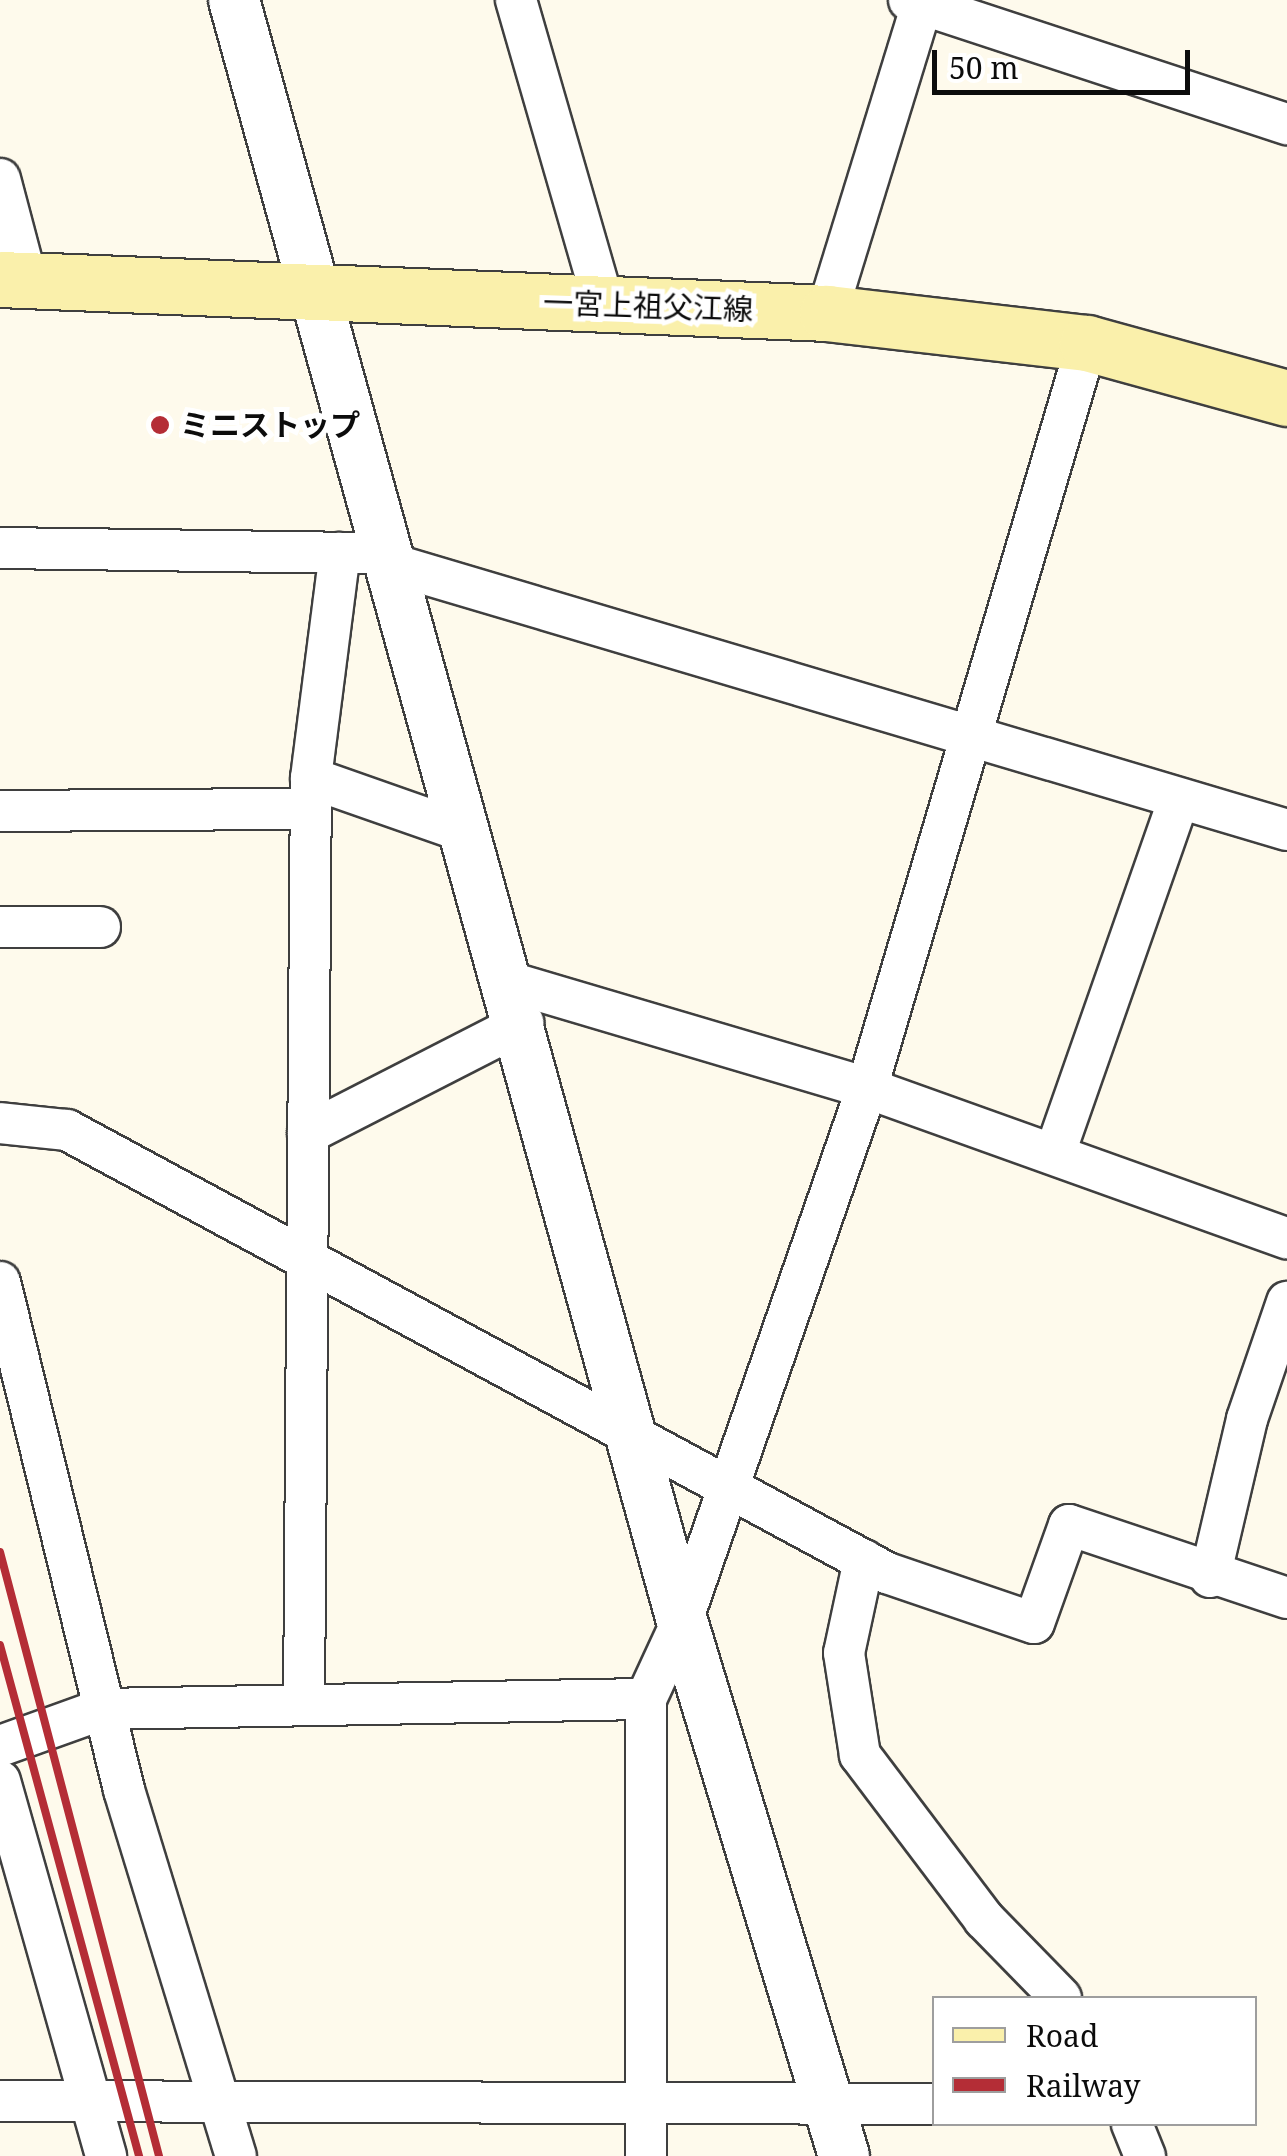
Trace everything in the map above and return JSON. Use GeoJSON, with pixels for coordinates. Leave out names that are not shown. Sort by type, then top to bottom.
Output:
{"type":"FeatureCollection","features":[{"type":"Feature","properties":{"kind":"main road","name":"一宮上祖父江線"},"geometry":{"type":"LineString","coordinates":[[14,280],[827,313],[1087,343],[1287,398]]}},
{"type":"Feature","properties":{"kind":"street"},"geometry":{"type":"LineString","coordinates":[[234,0],[316,290],[371,556],[468,833],[518,1003],[682,1621],[844,2156]]}},
{"type":"Feature","properties":{"kind":"street"},"geometry":{"type":"LineString","coordinates":[[516,0],[604,304]]}},
{"type":"Feature","properties":{"kind":"street"},"geometry":{"type":"LineString","coordinates":[[827,313],[918,1],[1287,124]]}},
{"type":"Feature","properties":{"kind":"street"},"geometry":{"type":"LineString","coordinates":[[0,178],[14,280]]}},
{"type":"Feature","properties":{"kind":"street"},"geometry":{"type":"LineString","coordinates":[[646,2156],[646,1700],[682,1621],[867,1088],[966,737],[1087,343]]}},
{"type":"Feature","properties":{"kind":"street"},"geometry":{"type":"LineString","coordinates":[[0,548],[371,556],[1287,830]]}},
{"type":"Feature","properties":{"kind":"street"},"geometry":{"type":"LineString","coordinates":[[304,1705],[311,794],[371,556]]}},
{"type":"Feature","properties":{"kind":"street"},"geometry":{"type":"LineString","coordinates":[[0,811],[311,794],[468,833]]}},
{"type":"Feature","properties":{"kind":"street"},"geometry":{"type":"LineString","coordinates":[[1056,1150],[1179,799]]}},
{"type":"Feature","properties":{"kind":"street"},"geometry":{"type":"LineString","coordinates":[[0,927],[100,928]]}},
{"type":"Feature","properties":{"kind":"street"},"geometry":{"type":"LineString","coordinates":[[308,1133],[518,1003],[867,1088],[1056,1150],[1287,1238]]}},
{"type":"Feature","properties":{"kind":"street"},"geometry":{"type":"LineString","coordinates":[[0,1124],[67,1130],[307,1252],[864,1560],[1034,1624],[1069,1525],[1210,1577],[1287,1598]]}},
{"type":"Feature","properties":{"kind":"street"},"geometry":{"type":"LineString","coordinates":[[0,1282],[15,1403],[236,2156]]}},
{"type":"Feature","properties":{"kind":"street"},"geometry":{"type":"LineString","coordinates":[[1210,1577],[1247,1419],[1287,1302]]}},
{"type":"Feature","properties":{"kind":"street"},"geometry":{"type":"LineString","coordinates":[[864,1560],[844,1653],[860,1755],[984,1918],[1060,1996]]}},
{"type":"Feature","properties":{"kind":"street"},"geometry":{"type":"LineString","coordinates":[[0,1746],[103,1709],[646,1700]]}},
{"type":"Feature","properties":{"kind":"street"},"geometry":{"type":"LineString","coordinates":[[0,1781],[106,2156]]}},
{"type":"Feature","properties":{"kind":"street"},"geometry":{"type":"LineString","coordinates":[[0,2102],[220,2104],[646,2099],[932,2104]]}},
{"type":"Feature","properties":{"kind":"street"},"geometry":{"type":"LineString","coordinates":[[1133,2126],[1145,2156]]}},
{"type":"Feature","properties":{"kind":"railway"},"geometry":{"type":"LineString","coordinates":[[0,1552],[159,2156]]}},
{"type":"Feature","properties":{"kind":"railway"},"geometry":{"type":"LineString","coordinates":[[0,1645],[139,2156]]}},
{"type":"Feature","properties":{"kind":"place","name":"ミニストップ"},"geometry":{"type":"Point","coordinates":[160,425]}}]}
